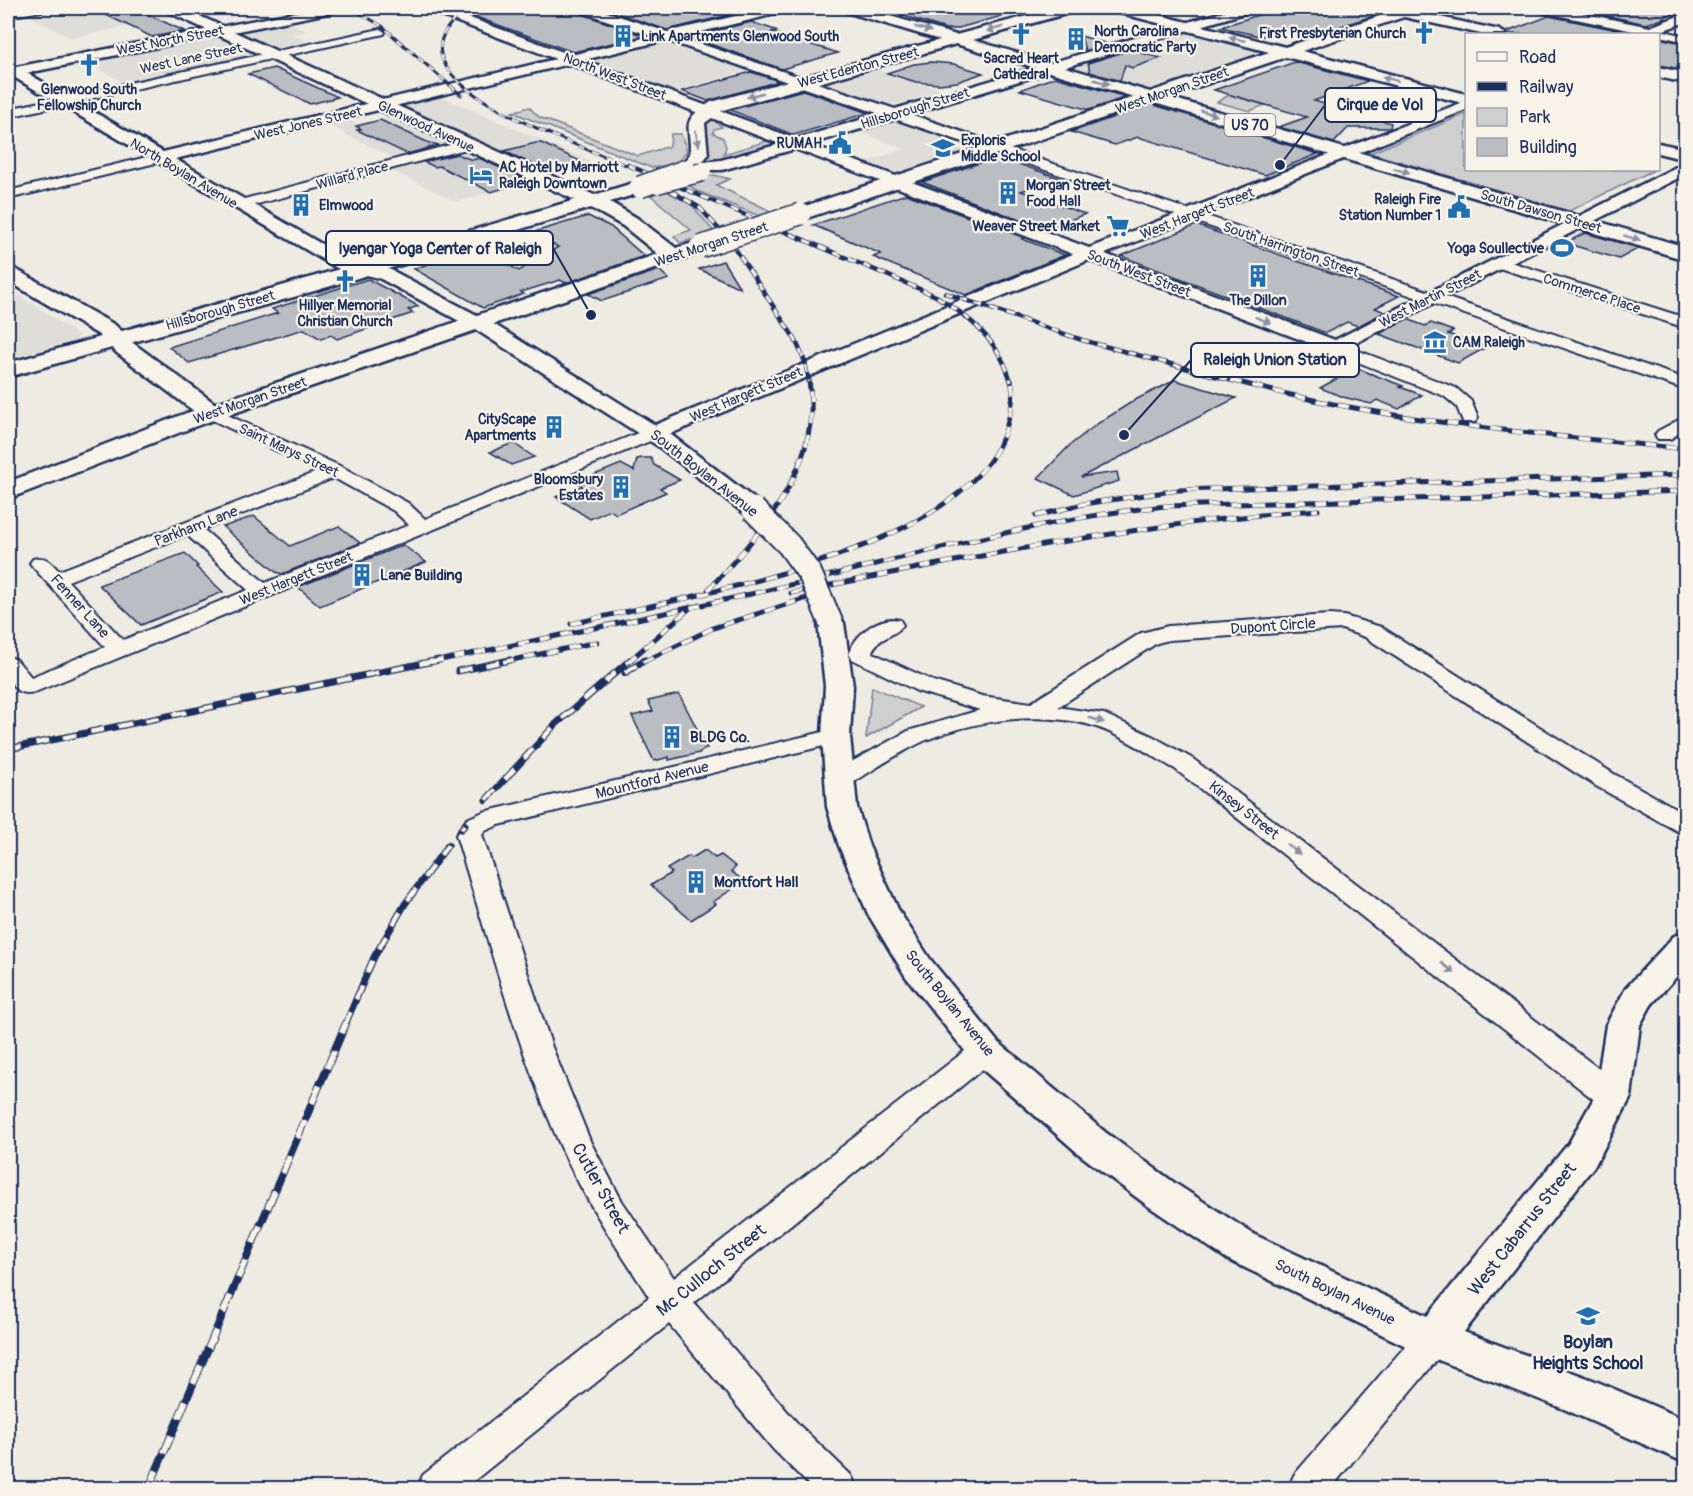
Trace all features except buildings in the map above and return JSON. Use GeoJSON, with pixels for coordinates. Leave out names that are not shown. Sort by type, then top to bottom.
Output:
{"type":"FeatureCollection","features":[{"type":"Feature","properties":{"kind":"main road","name":"Glenwood Avenue"},"geometry":{"type":"LineString","coordinates":[[171,8],[592,202],[630,222],[673,256]]}},
{"type":"Feature","properties":{"kind":"main road","name":"US 70"},"geometry":{"type":"LineString","coordinates":[[848,8],[1051,67]]}},
{"type":"Feature","properties":{"kind":"main road","name":"West Edenton Street"},"geometry":{"type":"LineString","coordinates":[[708,111],[726,103],[1071,8]]}},
{"type":"Feature","properties":{"kind":"main road"},"geometry":{"type":"LineString","coordinates":[[1117,8],[1465,98]]}},
{"type":"Feature","properties":{"kind":"main road"},"geometry":{"type":"LineString","coordinates":[[1382,8],[1410,10],[1495,33]]}},
{"type":"Feature","properties":{"kind":"main road","name":"West Morgan Street"},"geometry":{"type":"LineString","coordinates":[[8,491],[212,413],[477,322],[1410,10]]}},
{"type":"Feature","properties":{"kind":"main road","name":"South Dawson Street"},"geometry":{"type":"LineString","coordinates":[[1051,67],[1686,254]]}},
{"type":"Feature","properties":{"kind":"main road"},"geometry":{"type":"LineString","coordinates":[[1660,72],[1686,78]]}},
{"type":"Feature","properties":{"kind":"main road"},"geometry":{"type":"LineString","coordinates":[[696,170],[699,152],[695,126],[708,111]]}},
{"type":"Feature","properties":{"kind":"main road"},"geometry":{"type":"LineString","coordinates":[[1660,148],[1686,155]]}},
{"type":"Feature","properties":{"kind":"main road","name":"Hillsborough Street"},"geometry":{"type":"LineString","coordinates":[[8,370],[363,269],[696,170]]}},
{"type":"Feature","properties":{"kind":"main road","name":"Saint Marys Street"},"geometry":{"type":"LineString","coordinates":[[8,273],[107,330],[124,348],[212,413]]}},
{"type":"Feature","properties":{"kind":"street"},"geometry":{"type":"LineString","coordinates":[[8,14],[42,8]]}},
{"type":"Feature","properties":{"kind":"street","name":"West North Street"},"geometry":{"type":"LineString","coordinates":[[10,71],[333,8]]}},
{"type":"Feature","properties":{"kind":"street","name":"North West Street"},"geometry":{"type":"LineString","coordinates":[[433,8],[796,144]]}},
{"type":"Feature","properties":{"kind":"street","name":"South Harrington Street"},"geometry":{"type":"LineString","coordinates":[[584,8],[1686,385]]}},
{"type":"Feature","properties":{"kind":"street","name":"West Jones Street"},"geometry":{"type":"LineString","coordinates":[[8,195],[783,8]]}},
{"type":"Feature","properties":{"kind":"street","name":"Hillsborough Street"},"geometry":{"type":"LineString","coordinates":[[696,170],[796,144],[1247,8]]}},
{"type":"Feature","properties":{"kind":"street"},"geometry":{"type":"LineString","coordinates":[[1542,8],[1647,33],[1686,17]]}},
{"type":"Feature","properties":{"kind":"street","name":"West Lane Street"},"geometry":{"type":"LineString","coordinates":[[8,113],[380,32]]}},
{"type":"Feature","properties":{"kind":"street"},"geometry":{"type":"LineString","coordinates":[[1660,35],[1686,39]]}},
{"type":"Feature","properties":{"kind":"street","name":"North Boylan Avenue"},"geometry":{"type":"LineString","coordinates":[[10,71],[346,266],[363,269]]}},
{"type":"Feature","properties":{"kind":"street","name":"West Hargett Street"},"geometry":{"type":"LineString","coordinates":[[8,664],[27,687],[654,433],[905,328],[1465,106]]}},
{"type":"Feature","properties":{"kind":"street","name":"Willard Place"},"geometry":{"type":"LineString","coordinates":[[238,205],[465,144]]}},
{"type":"Feature","properties":{"kind":"street","name":"South West Street"},"geometry":{"type":"LineString","coordinates":[[796,144],[1450,392],[1465,405],[1469,418]]}},
{"type":"Feature","properties":{"kind":"street","name":"West Martin Street"},"geometry":{"type":"LineString","coordinates":[[1336,347],[1686,167]]}},
{"type":"Feature","properties":{"kind":"street","name":"Commerce Place"},"geometry":{"type":"LineString","coordinates":[[1498,263],[1686,323]]}},
{"type":"Feature","properties":{"kind":"street","name":"South Boylan Avenue"},"geometry":{"type":"LineString","coordinates":[[363,269],[385,274],[477,322],[654,433],[753,509],[789,545],[810,574],[831,623],[839,686],[836,736],[842,807],[854,846],[884,914],[918,968],[985,1051],[1092,1143],[1162,1195],[1241,1247],[1433,1339],[1578,1394],[1686,1442]]}},
{"type":"Feature","properties":{"kind":"street","name":"Saint Marys Street"},"geometry":{"type":"LineString","coordinates":[[212,413],[335,471],[401,507],[422,527]]}},
{"type":"Feature","properties":{"kind":"street"},"geometry":{"type":"LineString","coordinates":[[1664,435],[1686,421]]}},
{"type":"Feature","properties":{"kind":"street","name":"Parkham Lane"},"geometry":{"type":"LineString","coordinates":[[56,579],[335,471]]}},
{"type":"Feature","properties":{"kind":"street"},"geometry":{"type":"LineString","coordinates":[[190,528],[262,591]]}},
{"type":"Feature","properties":{"kind":"street","name":"Fenner Lane"},"geometry":{"type":"LineString","coordinates":[[40,563],[119,649]]}},
{"type":"Feature","properties":{"kind":"street","name":"Dupont Circle"},"geometry":{"type":"LineString","coordinates":[[840,779],[916,736],[976,718],[1039,709],[1149,638],[1168,633],[1344,622],[1373,632],[1605,780],[1686,825]]}},
{"type":"Feature","properties":{"kind":"street","name":"Kinsey Street"},"geometry":{"type":"LineString","coordinates":[[892,625],[868,638],[861,647],[860,654],[867,660],[925,686],[979,703],[1039,709],[1096,719],[1144,741],[1184,764],[1613,1097]]}},
{"type":"Feature","properties":{"kind":"street","name":"Mountford Avenue"},"geometry":{"type":"LineString","coordinates":[[474,844],[482,822],[836,736]]}},
{"type":"Feature","properties":{"kind":"street","name":"Cutler Street"},"geometry":{"type":"LineString","coordinates":[[474,844],[537,1047],[576,1145],[610,1210],[671,1301],[786,1437],[838,1488]]}},
{"type":"Feature","properties":{"kind":"street","name":"West Cabarrus Street"},"geometry":{"type":"LineString","coordinates":[[1307,1488],[1433,1339],[1582,1154],[1613,1097],[1623,1025],[1638,997],[1684,947]]}},
{"type":"Feature","properties":{"kind":"street","name":"Mc Culloch Street"},"geometry":{"type":"LineString","coordinates":[[436,1488],[985,1051]]}},
{"type":"Feature","properties":{"kind":"shaded area"},"geometry":{"type":"Polygon","coordinates":[[[52,8],[151,8],[172,17],[72,38],[23,13],[52,8]]]}},
{"type":"Feature","properties":{"kind":"shaded area"},"geometry":{"type":"Polygon","coordinates":[[[284,21],[307,31],[292,34],[313,44],[280,51],[236,31],[284,21]]]}},
{"type":"Feature","properties":{"kind":"shaded area"},"geometry":{"type":"Polygon","coordinates":[[[1189,30],[1272,51],[1154,92],[1069,68],[1189,30]]]}},
{"type":"Feature","properties":{"kind":"shaded area"},"geometry":{"type":"Polygon","coordinates":[[[213,36],[253,56],[124,83],[83,60],[213,36]]]}},
{"type":"Feature","properties":{"kind":"shaded area"},"geometry":{"type":"Polygon","coordinates":[[[664,41],[750,70],[673,91],[589,59],[664,41]]]}},
{"type":"Feature","properties":{"kind":"shaded area"},"geometry":{"type":"Polygon","coordinates":[[[870,67],[943,90],[891,106],[818,81],[870,67]]]}},
{"type":"Feature","properties":{"kind":"shaded area"},"geometry":{"type":"Polygon","coordinates":[[[437,95],[592,162],[552,173],[399,105],[437,95]]]}},
{"type":"Feature","properties":{"kind":"shaded area"},"geometry":{"type":"Polygon","coordinates":[[[387,118],[532,181],[457,202],[391,170],[408,165],[326,124],[346,119],[359,125],[387,118]]]}},
{"type":"Feature","properties":{"kind":"shaded area","name":"Exploris Middle School"},"geometry":{"type":"Polygon","coordinates":[[[901,121],[981,148],[898,176],[862,163],[905,149],[859,132],[901,121]]]}},
{"type":"Feature","properties":{"kind":"shaded area"},"geometry":{"type":"Polygon","coordinates":[[[8,288],[79,335],[76,340],[8,359],[8,288]]]}},
{"type":"Feature","properties":{"kind":"green space"},"geometry":{"type":"Polygon","coordinates":[[[1229,95],[1265,105],[1250,111],[1217,102],[1229,95]]]}},
{"type":"Feature","properties":{"kind":"green space"},"geometry":{"type":"Polygon","coordinates":[[[529,107],[539,117],[638,156],[670,146],[671,134],[681,134],[687,151],[677,163],[652,168],[512,112],[529,107]]]}},
{"type":"Feature","properties":{"kind":"green space"},"geometry":{"type":"Polygon","coordinates":[[[1465,114],[1465,171],[1652,171],[1569,211],[1370,153],[1465,114]]]}},
{"type":"Feature","properties":{"kind":"green space"},"geometry":{"type":"Polygon","coordinates":[[[712,119],[722,127],[714,129],[713,133],[723,138],[726,147],[724,154],[767,141],[775,144],[709,164],[701,162],[702,120],[712,119]]]}},
{"type":"Feature","properties":{"kind":"green space"},"geometry":{"type":"Polygon","coordinates":[[[714,175],[730,179],[716,185],[775,213],[762,217],[697,191],[686,183],[714,175]]]}},
{"type":"Feature","properties":{"kind":"green space"},"geometry":{"type":"Polygon","coordinates":[[[665,190],[692,205],[715,233],[680,243],[674,236],[691,230],[649,194],[665,190]]]}},
{"type":"Feature","properties":{"kind":"green space"},"geometry":{"type":"Polygon","coordinates":[[[872,687],[921,707],[866,738],[872,687]]]}},
{"type":"Feature","properties":{"kind":"railway"},"geometry":{"type":"LineString","coordinates":[[351,8],[382,26],[461,95]]}},
{"type":"Feature","properties":{"kind":"railway"},"geometry":{"type":"LineString","coordinates":[[466,8],[451,23],[441,40],[440,47],[450,72],[468,90],[523,122],[631,167]]}},
{"type":"Feature","properties":{"kind":"railway"},"geometry":{"type":"LineString","coordinates":[[628,165],[936,296],[961,313],[982,332],[999,355],[1011,382]]}},
{"type":"Feature","properties":{"kind":"railway"},"geometry":{"type":"LineString","coordinates":[[671,191],[700,208],[732,244],[795,339],[805,362],[809,382]]}},
{"type":"Feature","properties":{"kind":"railway"},"geometry":{"type":"LineString","coordinates":[[945,293],[1082,340],[1237,382]]}},
{"type":"Feature","properties":{"kind":"railway"},"geometry":{"type":"LineString","coordinates":[[708,590],[760,531],[789,487],[800,464],[807,439],[811,409],[809,380]]}},
{"type":"Feature","properties":{"kind":"railway"},"geometry":{"type":"LineString","coordinates":[[571,624],[682,599],[819,562],[884,537],[941,506],[983,469],[1007,425],[1013,397],[1011,380]]}},
{"type":"Feature","properties":{"kind":"railway"},"geometry":{"type":"LineString","coordinates":[[1231,380],[1343,406],[1400,416],[1514,431],[1686,449]]}},
{"type":"Feature","properties":{"kind":"railway"},"geometry":{"type":"LineString","coordinates":[[1036,516],[1083,504],[1179,490],[1686,475]]}},
{"type":"Feature","properties":{"kind":"railway"},"geometry":{"type":"LineString","coordinates":[[690,607],[989,536],[1121,511],[1166,506],[1686,491]]}},
{"type":"Feature","properties":{"kind":"railway"},"geometry":{"type":"LineString","coordinates":[[791,593],[1053,543],[1185,524],[1318,510]]}},
{"type":"Feature","properties":{"kind":"railway"},"geometry":{"type":"LineString","coordinates":[[643,662],[713,628],[807,598]]}},
{"type":"Feature","properties":{"kind":"railway"},"geometry":{"type":"LineString","coordinates":[[432,662],[690,607]]}},
{"type":"Feature","properties":{"kind":"railway"},"geometry":{"type":"LineString","coordinates":[[628,662],[690,607]]}},
{"type":"Feature","properties":{"kind":"railway"},"geometry":{"type":"LineString","coordinates":[[503,662],[597,642]]}},
{"type":"Feature","properties":{"kind":"railway"},"geometry":{"type":"LineString","coordinates":[[8,749],[439,660]]}},
{"type":"Feature","properties":{"kind":"railway"},"geometry":{"type":"LineString","coordinates":[[458,671],[510,660]]}},
{"type":"Feature","properties":{"kind":"railway"},"geometry":{"type":"LineString","coordinates":[[486,800],[555,725],[630,660]]}},
{"type":"Feature","properties":{"kind":"railway"},"geometry":{"type":"LineString","coordinates":[[625,673],[645,660]]}},
{"type":"Feature","properties":{"kind":"railway"},"geometry":{"type":"LineString","coordinates":[[461,829],[465,825]]}},
{"type":"Feature","properties":{"kind":"railway"},"geometry":{"type":"LineString","coordinates":[[345,1025],[374,957],[405,904],[448,845]]}},
{"type":"Feature","properties":{"kind":"railway"},"geometry":{"type":"LineString","coordinates":[[149,1488],[346,1023]]}},
{"type":"Feature","properties":{"kind":"place","name":"First Presbyterian Church"},"geometry":{"type":"Point","coordinates":[1424,33]}},
{"type":"Feature","properties":{"kind":"place","name":"Sacred Heart Cathedral"},"geometry":{"type":"Point","coordinates":[1021,34]}},
{"type":"Feature","properties":{"kind":"place","name":"Link Apartments Glenwood South"},"geometry":{"type":"Point","coordinates":[623,36]}},
{"type":"Feature","properties":{"kind":"place","name":"North Carolina Democratic Party"},"geometry":{"type":"Point","coordinates":[1076,39]}},
{"type":"Feature","properties":{"kind":"place","name":"Glenwood South Fellowship Church"},"geometry":{"type":"Point","coordinates":[89,65]}},
{"type":"Feature","properties":{"kind":"place","name":"RUMAH"},"geometry":{"type":"Point","coordinates":[840,143]}},
{"type":"Feature","properties":{"kind":"place","name":"Exploris Middle School"},"geometry":{"type":"Point","coordinates":[943,148]}},
{"type":"Feature","properties":{"kind":"place","name":"Cirque de Vol"},"geometry":{"type":"Point","coordinates":[1280,165]}},
{"type":"Feature","properties":{"kind":"place","name":"AC Hotel by Marriott Raleigh Downtown"},"geometry":{"type":"Point","coordinates":[481,175]}},
{"type":"Feature","properties":{"kind":"place","name":"Morgan Street Food Hall"},"geometry":{"type":"Point","coordinates":[1008,193]}},
{"type":"Feature","properties":{"kind":"place","name":"Elmwood"},"geometry":{"type":"Point","coordinates":[301,205]}},
{"type":"Feature","properties":{"kind":"place","name":"Raleigh Fire Station Number 1"},"geometry":{"type":"Point","coordinates":[1459,207]}},
{"type":"Feature","properties":{"kind":"place","name":"Weaver Street Market"},"geometry":{"type":"Point","coordinates":[1118,226]}},
{"type":"Feature","properties":{"kind":"place","name":"Yoga Soullective"},"geometry":{"type":"Point","coordinates":[1562,248]}},
{"type":"Feature","properties":{"kind":"place","name":"The Dillon"},"geometry":{"type":"Point","coordinates":[1258,276]}},
{"type":"Feature","properties":{"kind":"place","name":"Hillyer Memorial Christian Church"},"geometry":{"type":"Point","coordinates":[345,281]}},
{"type":"Feature","properties":{"kind":"place","name":"Iyengar Yoga Center of Raleigh"},"geometry":{"type":"Point","coordinates":[591,315]}},
{"type":"Feature","properties":{"kind":"place","name":"CAM Raleigh"},"geometry":{"type":"Point","coordinates":[1435,342]}},
{"type":"Feature","properties":{"kind":"place","name":"CityScape Apartments"},"geometry":{"type":"Point","coordinates":[554,427]}},
{"type":"Feature","properties":{"kind":"place","name":"Raleigh Union Station"},"geometry":{"type":"Point","coordinates":[1124,435]}},
{"type":"Feature","properties":{"kind":"place","name":"Bloomsbury Estates"},"geometry":{"type":"Point","coordinates":[621,487]}},
{"type":"Feature","properties":{"kind":"place","name":"Lane Building"},"geometry":{"type":"Point","coordinates":[362,575]}},
{"type":"Feature","properties":{"kind":"place","name":"BLDG Co."},"geometry":{"type":"Point","coordinates":[672,737]}},
{"type":"Feature","properties":{"kind":"place","name":"Montfort Hall"},"geometry":{"type":"Point","coordinates":[696,882]}},
{"type":"Feature","properties":{"kind":"place","name":"Boylan Heights School"},"geometry":{"type":"Point","coordinates":[1588,1316]}}]}
